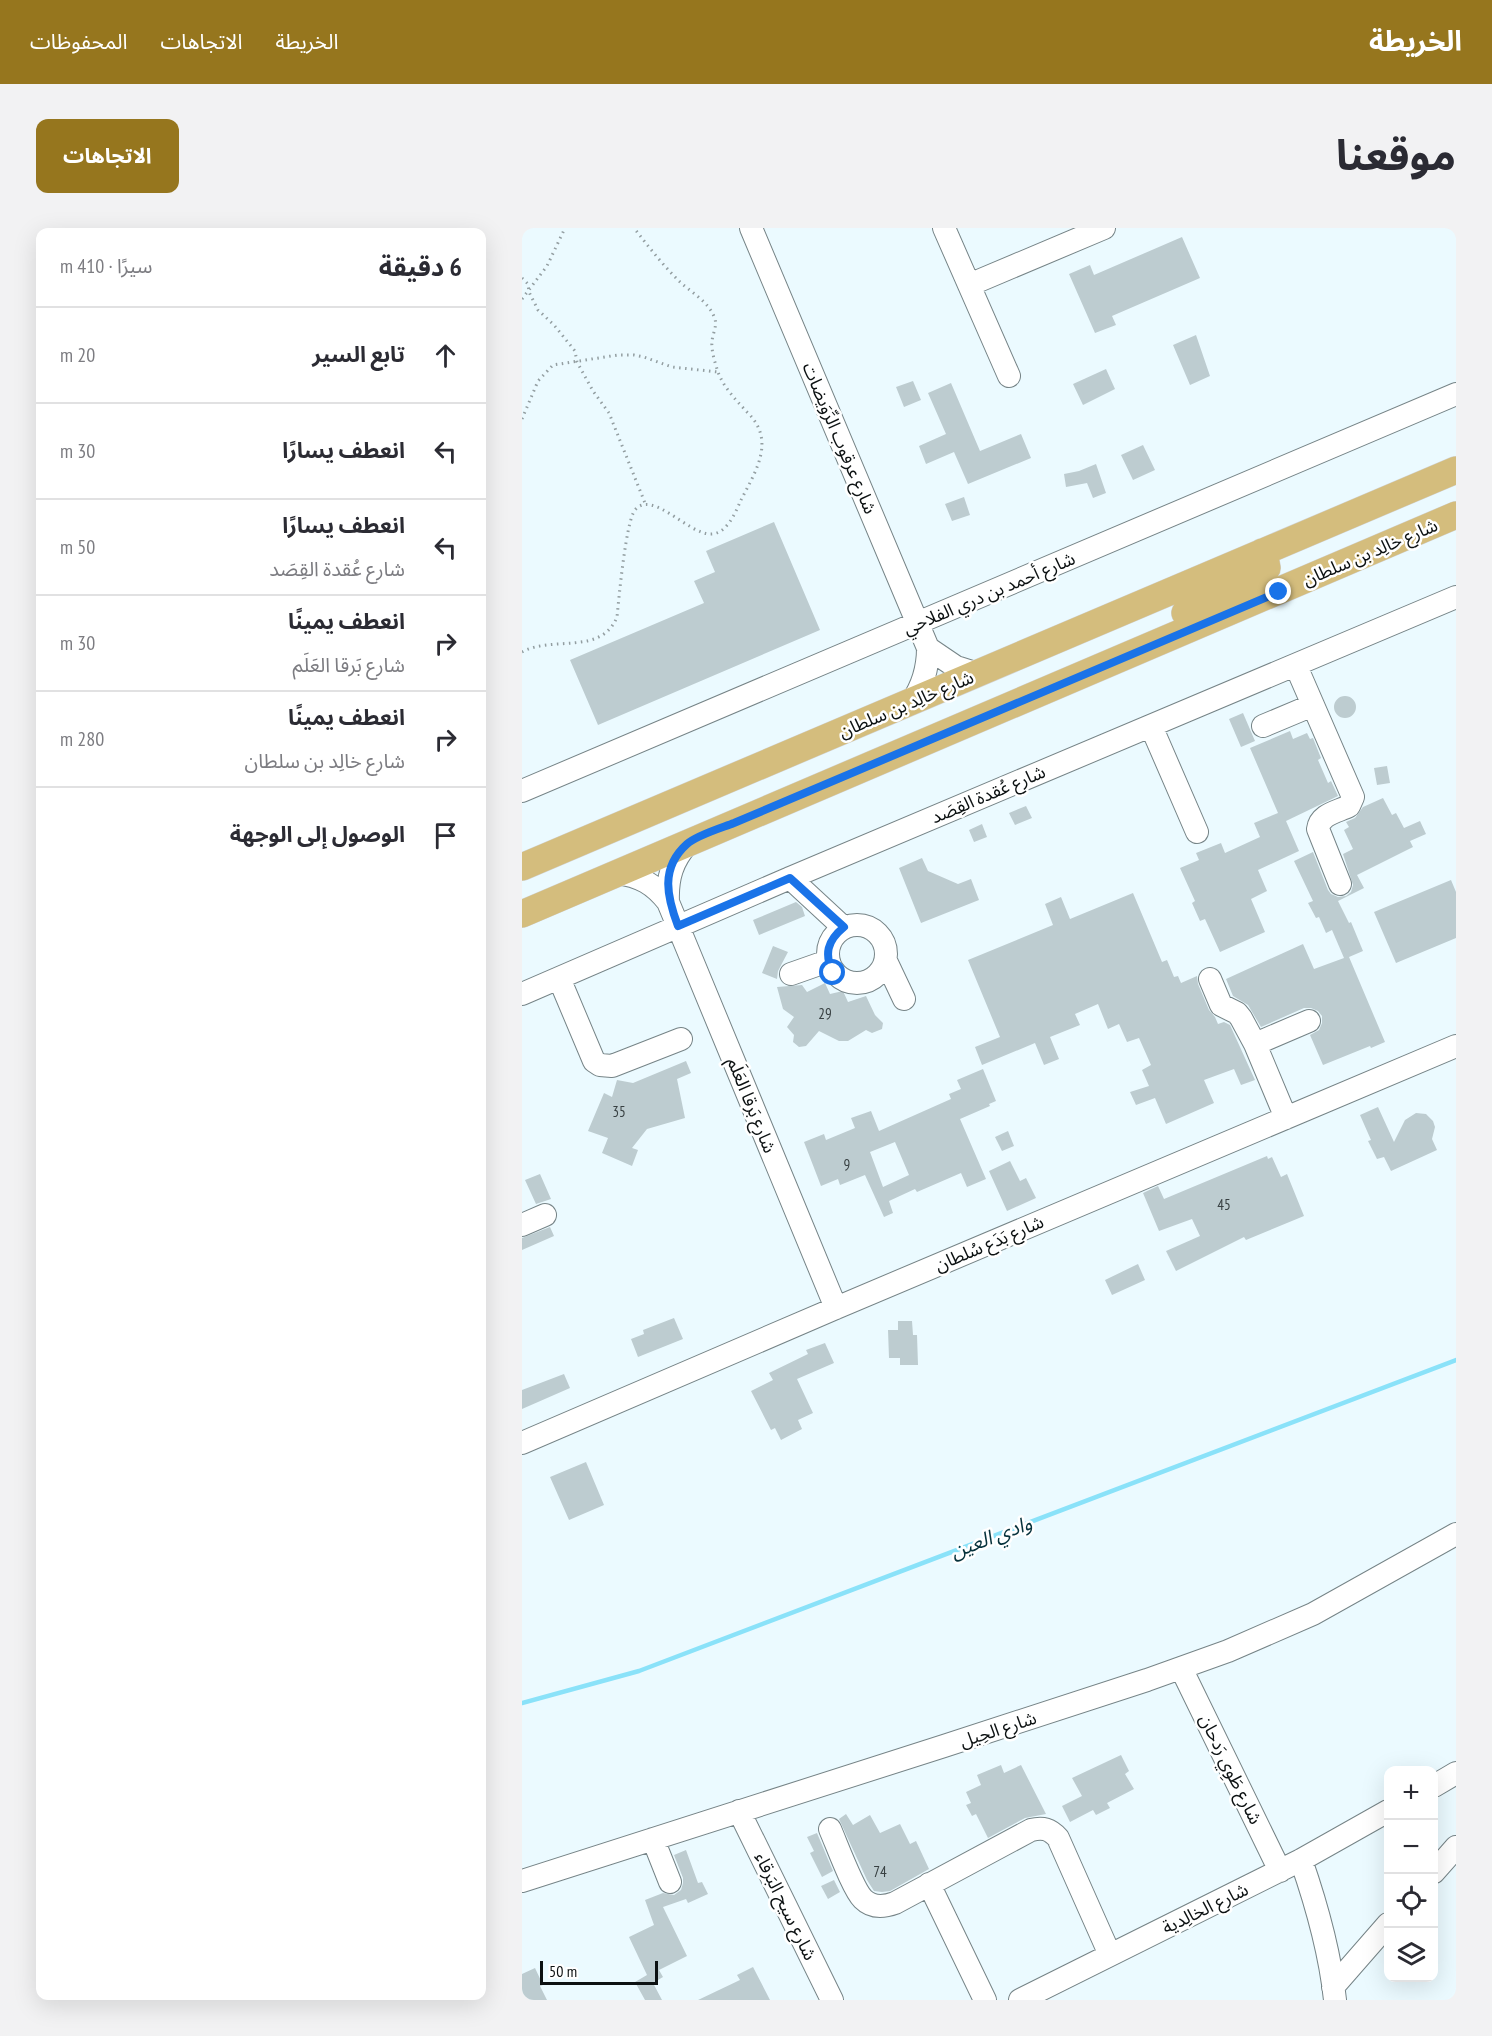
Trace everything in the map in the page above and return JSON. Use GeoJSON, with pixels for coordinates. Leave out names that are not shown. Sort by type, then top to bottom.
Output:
{"type":"FeatureCollection","features":[{"type":"Feature","properties":{"kind":"main road","name":"شارع خالِد بن سلطان"},"geometry":{"type":"LineString","coordinates":[[522,867],[1456,470]]}},
{"type":"Feature","properties":{"kind":"main road","name":"شارع خالِد بن سلطان"},"geometry":{"type":"LineString","coordinates":[[522,914],[1456,515]]}},
{"type":"Feature","properties":{"kind":"main road"},"geometry":{"type":"LineString","coordinates":[[1049,689],[1092,656],[1259,578],[1267,568],[1262,552]]}},
{"type":"Feature","properties":{"kind":"street","name":"شارع عرقوب الرِّوَيضات"},"geometry":{"type":"LineString","coordinates":[[751,228],[928,648]]}},
{"type":"Feature","properties":{"kind":"street"},"geometry":{"type":"LineString","coordinates":[[944,228],[1008,376]]}},
{"type":"Feature","properties":{"kind":"street"},"geometry":{"type":"LineString","coordinates":[[969,285],[1104,228]]}},
{"type":"Feature","properties":{"kind":"street","name":"شارع أحمد بن دري الفلاحي"},"geometry":{"type":"LineString","coordinates":[[522,791],[1456,394]]}},
{"type":"Feature","properties":{"kind":"street","name":"شارع عُقدة القِصَد"},"geometry":{"type":"LineString","coordinates":[[522,994],[790,878],[1456,597]]}},
{"type":"Feature","properties":{"kind":"street"},"geometry":{"type":"LineString","coordinates":[[911,703],[918,693],[926,671],[928,648],[956,667],[978,674]]}},
{"type":"Feature","properties":{"kind":"street"},"geometry":{"type":"LineString","coordinates":[[1296,666],[1353,797],[1349,806],[1325,817],[1318,824],[1319,834],[1340,884]]}},
{"type":"Feature","properties":{"kind":"street"},"geometry":{"type":"LineString","coordinates":[[1263,726],[1313,705]]}},
{"type":"Feature","properties":{"kind":"street"},"geometry":{"type":"LineString","coordinates":[[1150,726],[1197,832]]}},
{"type":"Feature","properties":{"kind":"street","name":"شارع بَرقا العَلَم"},"geometry":{"type":"LineString","coordinates":[[668,902],[667,886],[670,870],[677,855],[688,843]]}},
{"type":"Feature","properties":{"kind":"street","name":"شارع بَرقا العَلَم"},"geometry":{"type":"LineString","coordinates":[[617,873],[632,875],[646,881],[659,890],[668,902],[836,1308]]}},
{"type":"Feature","properties":{"kind":"street"},"geometry":{"type":"LineString","coordinates":[[790,878],[844,927]]}},
{"type":"Feature","properties":{"kind":"street"},"geometry":{"type":"LineString","coordinates":[[886,961],[880,973],[870,981],[856,984],[843,981],[833,973],[828,961],[828,948],[833,936],[844,927],[857,925],[870,927],[880,936],[886,948],[886,961],[903,999]]}},
{"type":"Feature","properties":{"kind":"street"},"geometry":{"type":"LineString","coordinates":[[792,974],[828,961]]}},
{"type":"Feature","properties":{"kind":"street"},"geometry":{"type":"LineString","coordinates":[[559,978],[594,1061],[600,1065],[612,1066],[681,1039]]}},
{"type":"Feature","properties":{"kind":"street"},"geometry":{"type":"LineString","coordinates":[[1210,979],[1221,1005],[1237,1013],[1255,1044],[1286,1118]]}},
{"type":"Feature","properties":{"kind":"street"},"geometry":{"type":"LineString","coordinates":[[1255,1044],[1309,1021]]}},
{"type":"Feature","properties":{"kind":"street","name":"شارع بَدَع سُلطان"},"geometry":{"type":"LineString","coordinates":[[522,1443],[1456,1046]]}},
{"type":"Feature","properties":{"kind":"street"},"geometry":{"type":"LineString","coordinates":[[522,1225],[545,1215]]}},
{"type":"Feature","properties":{"kind":"street","name":"شارع الحِيل"},"geometry":{"type":"LineString","coordinates":[[522,1881],[1181,1668],[1247,1643],[1313,1614],[1456,1534]]}},
{"type":"Feature","properties":{"kind":"street","name":"شارع طَوِي رَدحان"},"geometry":{"type":"LineString","coordinates":[[1181,1668],[1280,1871]]}},
{"type":"Feature","properties":{"kind":"street"},"geometry":{"type":"LineString","coordinates":[[1438,1784],[1456,1773]]}},
{"type":"Feature","properties":{"kind":"street","name":"شارع سيح البَرقاء"},"geometry":{"type":"LineString","coordinates":[[740,1811],[832,2000]]}},
{"type":"Feature","properties":{"kind":"street","name":"شارع الخالِدية"},"geometry":{"type":"LineString","coordinates":[[1020,2000],[1280,1871],[1384,1814]]}},
{"type":"Feature","properties":{"kind":"street"},"geometry":{"type":"LineString","coordinates":[[830,1829],[858,1892],[870,1904],[886,1906],[1032,1830],[1043,1828],[1049,1830],[1058,1838],[1110,1955]]}},
{"type":"Feature","properties":{"kind":"street"},"geometry":{"type":"LineString","coordinates":[[653,1839],[670,1882]]}},
{"type":"Feature","properties":{"kind":"street"},"geometry":{"type":"LineString","coordinates":[[1438,1867],[1456,1847]]}},
{"type":"Feature","properties":{"kind":"street"},"geometry":{"type":"LineString","coordinates":[[1301,1860],[1318,1912],[1334,1993]]}},
{"type":"Feature","properties":{"kind":"street"},"geometry":{"type":"LineString","coordinates":[[929,1884],[985,2000]]}},
{"type":"Feature","properties":{"kind":"street"},"geometry":{"type":"LineString","coordinates":[[1334,1993],[1386,1928]]}},
{"type":"Feature","properties":{"kind":"path"},"geometry":{"type":"LineString","coordinates":[[522,299],[547,266],[565,228]]}},
{"type":"Feature","properties":{"kind":"path"},"geometry":{"type":"LineString","coordinates":[[522,652],[538,646],[595,639],[605,635],[612,628],[617,617],[631,517],[636,508],[645,503],[653,504],[704,534],[722,531],[738,507],[760,460],[763,448],[762,435],[754,419],[728,390],[718,372],[712,348],[715,320],[711,311],[704,301],[676,279],[634,228]]}},
{"type":"Feature","properties":{"kind":"path"},"geometry":{"type":"LineString","coordinates":[[522,278],[528,284],[529,292],[544,317],[554,325],[575,351],[577,362],[593,391],[609,413],[645,503]]}},
{"type":"Feature","properties":{"kind":"path"},"geometry":{"type":"LineString","coordinates":[[522,418],[538,381],[553,365],[618,355],[644,357],[672,367],[718,372]]}},
{"type":"Feature","properties":{"kind":"building"},"geometry":{"type":"Polygon","coordinates":[[[1182,237],[1200,278],[1112,316],[1116,325],[1095,333],[1069,274],[1090,265],[1094,275],[1182,237]]]}},
{"type":"Feature","properties":{"kind":"building"},"geometry":{"type":"Polygon","coordinates":[[[1196,335],[1210,376],[1190,385],[1173,345],[1196,335]]]}},
{"type":"Feature","properties":{"kind":"building"},"geometry":{"type":"Polygon","coordinates":[[[1106,369],[1115,389],[1083,405],[1073,384],[1106,369]]]}},
{"type":"Feature","properties":{"kind":"building"},"geometry":{"type":"Polygon","coordinates":[[[913,381],[921,400],[904,407],[896,387],[913,381]]]}},
{"type":"Feature","properties":{"kind":"building"},"geometry":{"type":"Polygon","coordinates":[[[951,383],[980,451],[1021,434],[1031,458],[968,484],[954,452],[926,464],[919,446],[946,434],[928,393],[951,383]]]}},
{"type":"Feature","properties":{"kind":"building"},"geometry":{"type":"Polygon","coordinates":[[[1143,445],[1155,470],[1133,480],[1121,455],[1143,445]]]}},
{"type":"Feature","properties":{"kind":"building"},"geometry":{"type":"Polygon","coordinates":[[[1096,464],[1106,493],[1093,498],[1087,483],[1066,487],[1064,474],[1096,464]]]}},
{"type":"Feature","properties":{"kind":"building"},"geometry":{"type":"Polygon","coordinates":[[[964,497],[970,515],[952,521],[945,504],[964,497]]]}},
{"type":"Feature","properties":{"kind":"building"},"geometry":{"type":"Polygon","coordinates":[[[774,522],[820,630],[598,725],[570,660],[704,603],[694,581],[715,572],[706,551],[774,522]]]}},
{"type":"Feature","properties":{"kind":"building"},"geometry":{"type":"Polygon","coordinates":[[[1345,696],[1353,699],[1356,707],[1353,715],[1345,718],[1337,715],[1334,707],[1337,699],[1345,696]]]}},
{"type":"Feature","properties":{"kind":"building"},"geometry":{"type":"Polygon","coordinates":[[[1243,713],[1255,741],[1241,747],[1229,719],[1243,713]]]}},
{"type":"Feature","properties":{"kind":"building"},"geometry":{"type":"Polygon","coordinates":[[[1290,731],[1293,739],[1307,733],[1310,739],[1313,738],[1321,758],[1318,760],[1328,783],[1331,781],[1338,796],[1286,821],[1299,851],[1258,870],[1267,891],[1251,899],[1265,932],[1220,952],[1205,919],[1200,921],[1192,903],[1195,901],[1180,868],[1199,860],[1196,853],[1221,843],[1225,853],[1260,837],[1254,823],[1278,813],[1250,748],[1290,731]]]}},
{"type":"Feature","properties":{"kind":"building"},"geometry":{"type":"Polygon","coordinates":[[[1387,766],[1390,783],[1377,785],[1374,768],[1387,766]]]}},
{"type":"Feature","properties":{"kind":"building"},"geometry":{"type":"Polygon","coordinates":[[[1383,798],[1392,815],[1396,813],[1404,828],[1420,821],[1426,834],[1410,841],[1413,847],[1357,875],[1364,888],[1338,901],[1349,923],[1351,922],[1363,951],[1349,957],[1385,1042],[1323,1065],[1310,1035],[1319,1030],[1322,1023],[1322,1016],[1318,1011],[1304,1008],[1261,1027],[1248,1005],[1233,996],[1226,979],[1303,944],[1314,969],[1344,958],[1332,930],[1326,933],[1319,917],[1316,918],[1308,903],[1313,901],[1294,861],[1313,852],[1331,894],[1338,897],[1346,896],[1351,892],[1353,885],[1343,854],[1353,849],[1344,830],[1349,827],[1346,822],[1355,818],[1363,807],[1383,798]]]}},
{"type":"Feature","properties":{"kind":"building"},"geometry":{"type":"Polygon","coordinates":[[[1026,806],[1032,818],[1015,825],[1009,813],[1026,806]]]}},
{"type":"Feature","properties":{"kind":"building"},"geometry":{"type":"Polygon","coordinates":[[[982,824],[987,837],[974,842],[969,830],[982,824]]]}},
{"type":"Feature","properties":{"kind":"building"},"geometry":{"type":"Polygon","coordinates":[[[922,858],[928,871],[958,884],[971,879],[979,900],[921,923],[899,868],[922,858]]]}},
{"type":"Feature","properties":{"kind":"building"},"geometry":{"type":"Polygon","coordinates":[[[1451,880],[1456,892],[1456,938],[1396,963],[1374,912],[1451,880]]]}},
{"type":"Feature","properties":{"kind":"building"},"geometry":{"type":"Polygon","coordinates":[[[1133,893],[1162,962],[1167,960],[1174,977],[1178,976],[1181,983],[1197,976],[1209,1010],[1218,1024],[1224,1022],[1230,1025],[1255,1080],[1241,1085],[1234,1069],[1204,1080],[1214,1103],[1166,1124],[1155,1098],[1136,1105],[1130,1092],[1149,1086],[1142,1070],[1151,1065],[1139,1038],[1127,1042],[1119,1024],[1108,1029],[1098,1004],[1075,1014],[1080,1025],[1050,1037],[1059,1059],[1044,1065],[1035,1043],[982,1065],[975,1047],[1000,1037],[968,960],[1053,925],[1045,904],[1061,897],[1070,919],[1133,893]]]}},
{"type":"Feature","properties":{"kind":"building"},"geometry":{"type":"Polygon","coordinates":[[[796,902],[802,907],[805,916],[759,935],[753,920],[796,902]]]}},
{"type":"Feature","properties":{"kind":"building"},"geometry":{"type":"Polygon","coordinates":[[[773,946],[788,952],[778,971],[777,979],[762,973],[773,946]]]}},
{"type":"Feature","properties":{"kind":"building"},"geometry":{"type":"Polygon","coordinates":[[[825,983],[830,994],[843,991],[848,1002],[866,996],[875,1015],[883,1023],[882,1029],[872,1033],[866,1030],[848,1041],[839,1041],[819,1031],[806,1046],[799,1047],[793,1042],[794,1035],[787,1027],[794,1017],[783,1009],[777,987],[802,985],[807,992],[825,983]]]}},
{"type":"Feature","properties":{"kind":"building"},"geometry":{"type":"Polygon","coordinates":[[[686,1061],[691,1073],[677,1079],[685,1118],[647,1129],[632,1148],[638,1150],[632,1166],[602,1153],[608,1138],[588,1131],[604,1093],[612,1097],[617,1080],[633,1083],[686,1061]]]}},
{"type":"Feature","properties":{"kind":"building"},"geometry":{"type":"Polygon","coordinates":[[[983,1069],[996,1101],[960,1119],[986,1179],[967,1187],[961,1173],[917,1192],[915,1189],[889,1201],[893,1213],[884,1217],[865,1175],[840,1185],[838,1179],[821,1186],[804,1142],[824,1134],[826,1140],[855,1128],[851,1118],[871,1111],[879,1131],[951,1099],[949,1094],[961,1089],[957,1080],[983,1069]],[[895,1142],[870,1152],[883,1187],[909,1175],[895,1142]]]}},
{"type":"Feature","properties":{"kind":"building"},"geometry":{"type":"Polygon","coordinates":[[[1378,1107],[1394,1142],[1405,1120],[1416,1113],[1426,1114],[1435,1127],[1432,1139],[1437,1150],[1391,1171],[1384,1157],[1377,1159],[1368,1141],[1371,1140],[1360,1115],[1378,1107]]]}},
{"type":"Feature","properties":{"kind":"building"},"geometry":{"type":"Polygon","coordinates":[[[1008,1131],[1014,1146],[1002,1151],[995,1137],[1008,1131]]]}},
{"type":"Feature","properties":{"kind":"building"},"geometry":{"type":"Polygon","coordinates":[[[1267,1156],[1268,1159],[1272,1157],[1281,1177],[1287,1174],[1304,1216],[1246,1240],[1244,1237],[1176,1271],[1166,1251],[1200,1236],[1192,1219],[1159,1231],[1143,1193],[1158,1186],[1164,1199],[1267,1156]]]}},
{"type":"Feature","properties":{"kind":"building"},"geometry":{"type":"Polygon","coordinates":[[[1010,1161],[1020,1181],[1026,1178],[1036,1198],[1007,1211],[989,1171],[1010,1161]]]}},
{"type":"Feature","properties":{"kind":"building"},"geometry":{"type":"Polygon","coordinates":[[[540,1174],[551,1199],[536,1204],[525,1180],[540,1174]]]}},
{"type":"Feature","properties":{"kind":"building"},"geometry":{"type":"Polygon","coordinates":[[[550,1227],[554,1236],[522,1250],[522,1238],[550,1227]]]}},
{"type":"Feature","properties":{"kind":"building"},"geometry":{"type":"Polygon","coordinates":[[[1138,1264],[1145,1280],[1112,1295],[1105,1280],[1138,1264]]]}},
{"type":"Feature","properties":{"kind":"building"},"geometry":{"type":"Polygon","coordinates":[[[674,1318],[683,1339],[638,1357],[631,1339],[644,1334],[643,1330],[674,1318]]]}},
{"type":"Feature","properties":{"kind":"building"},"geometry":{"type":"Polygon","coordinates":[[[898,1321],[912,1321],[913,1335],[917,1335],[918,1365],[900,1365],[900,1358],[889,1358],[888,1330],[898,1330],[898,1321]]]}},
{"type":"Feature","properties":{"kind":"building"},"geometry":{"type":"Polygon","coordinates":[[[825,1343],[834,1363],[797,1379],[813,1413],[798,1420],[802,1429],[781,1440],[775,1428],[771,1430],[751,1391],[773,1380],[769,1373],[808,1354],[806,1350],[825,1343]]]}},
{"type":"Feature","properties":{"kind":"building"},"geometry":{"type":"Polygon","coordinates":[[[564,1374],[570,1388],[522,1409],[522,1390],[564,1374]]]}},
{"type":"Feature","properties":{"kind":"building"},"geometry":{"type":"Polygon","coordinates":[[[586,1462],[604,1505],[569,1520],[550,1477],[586,1462]]]}},
{"type":"Feature","properties":{"kind":"building"},"geometry":{"type":"Polygon","coordinates":[[[1121,1755],[1129,1771],[1125,1774],[1134,1789],[1107,1803],[1110,1808],[1096,1815],[1093,1810],[1070,1822],[1062,1806],[1082,1796],[1072,1778],[1121,1755]]]}},
{"type":"Feature","properties":{"kind":"building"},"geometry":{"type":"Polygon","coordinates":[[[1001,1765],[1004,1773],[1021,1765],[1046,1814],[1025,1818],[988,1838],[976,1814],[972,1816],[966,1805],[971,1803],[966,1792],[981,1785],[977,1775],[1001,1765]]]}},
{"type":"Feature","properties":{"kind":"building"},"geometry":{"type":"Polygon","coordinates":[[[846,1814],[853,1825],[870,1815],[880,1833],[900,1824],[910,1844],[916,1841],[929,1869],[890,1891],[874,1891],[839,1819],[846,1814]]]}},
{"type":"Feature","properties":{"kind":"building"},"geometry":{"type":"Polygon","coordinates":[[[817,1833],[833,1871],[822,1877],[810,1853],[814,1851],[807,1837],[817,1833]]]}},
{"type":"Feature","properties":{"kind":"building"},"geometry":{"type":"Polygon","coordinates":[[[686,1850],[698,1883],[702,1882],[708,1894],[688,1903],[686,1899],[663,1907],[687,1956],[659,1970],[663,1977],[653,1983],[662,2000],[645,2000],[635,1982],[647,1975],[629,1937],[654,1925],[645,1900],[663,1893],[674,1895],[681,1890],[683,1878],[674,1855],[686,1850]]]}},
{"type":"Feature","properties":{"kind":"building"},"geometry":{"type":"Polygon","coordinates":[[[834,1880],[840,1892],[828,1899],[821,1886],[834,1880]]]}},
{"type":"Feature","properties":{"kind":"building"},"geometry":{"type":"Polygon","coordinates":[[[753,1967],[770,2000],[698,2000],[740,1980],[737,1975],[753,1967]]]}},
{"type":"Feature","properties":{"kind":"building"},"geometry":{"type":"Polygon","coordinates":[[[535,1968],[547,2000],[522,2000],[522,1974],[535,1968]]]}},
{"type":"Feature","properties":{"kind":"waterway","name":"وادي العين"},"geometry":{"type":"LineString","coordinates":[[522,1703],[639,1671],[1456,1360]]}},
{"type":"Feature","properties":{"kind":"route"},"geometry":{"type":"LineString","coordinates":[[833,973],[828,961],[828,948],[833,936],[844,927],[790,878],[678,926],[668,902],[667,886],[670,870],[677,855],[688,843],[1279,592]]}}]}
